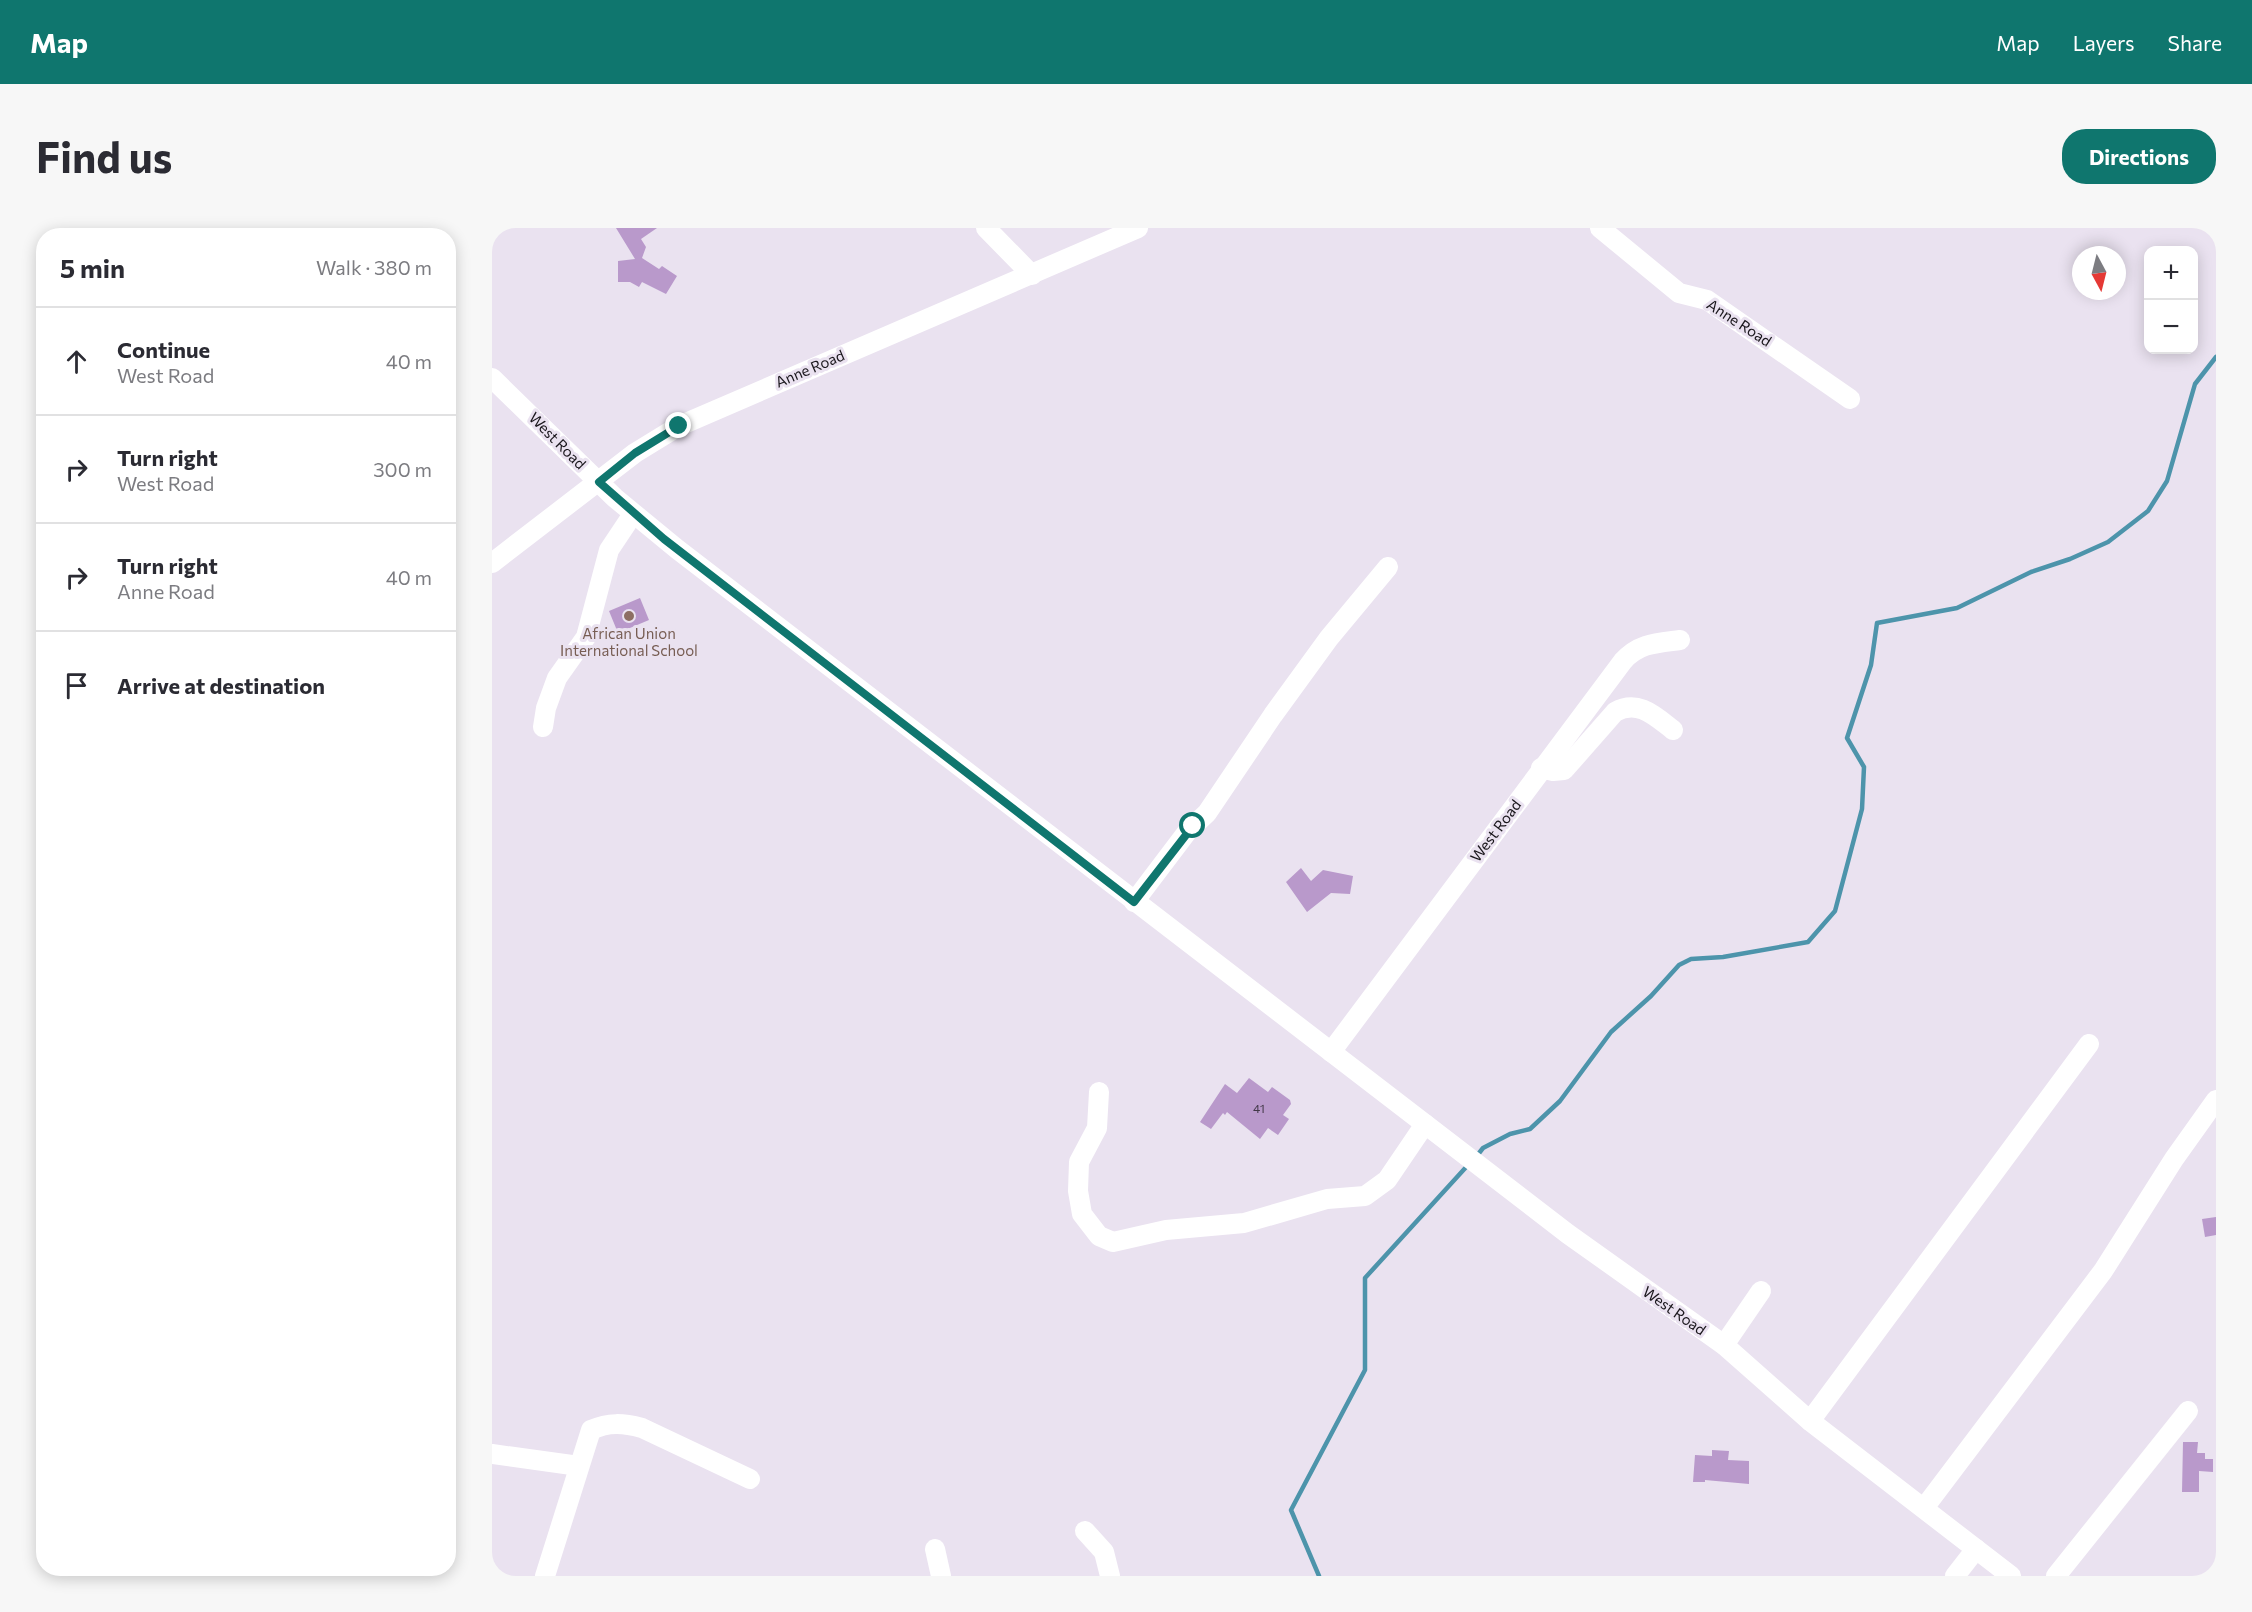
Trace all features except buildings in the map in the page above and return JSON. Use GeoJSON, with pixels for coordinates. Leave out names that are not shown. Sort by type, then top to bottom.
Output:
{"type":"FeatureCollection","features":[{"type":"Feature","properties":{"kind":"street"},"geometry":{"type":"LineString","coordinates":[[986,228],[1032,274]]}},
{"type":"Feature","properties":{"kind":"street","name":"Anne Road"},"geometry":{"type":"LineString","coordinates":[[492,563],[635,453],[679,426],[1138,228]]}},
{"type":"Feature","properties":{"kind":"street","name":"Anne Road"},"geometry":{"type":"LineString","coordinates":[[1600,228],[1679,293],[1707,300],[1850,399]]}},
{"type":"Feature","properties":{"kind":"street","name":"West Road"},"geometry":{"type":"LineString","coordinates":[[492,378],[633,514],[1134,902],[1624,1276],[1724,1345],[1810,1421],[2011,1576]]}},
{"type":"Feature","properties":{"kind":"street"},"geometry":{"type":"LineString","coordinates":[[543,727],[546,708],[557,678],[586,637],[609,550],[633,514]]}},
{"type":"Feature","properties":{"kind":"street"},"geometry":{"type":"LineString","coordinates":[[1134,902],[1187,832],[1210,809],[1273,715],[1329,638],[1388,567]]}},
{"type":"Feature","properties":{"kind":"street","name":"West Road"},"geometry":{"type":"LineString","coordinates":[[1331,1052],[1541,768],[1630,653],[1649,644],[1680,640]]}},
{"type":"Feature","properties":{"kind":"street"},"geometry":{"type":"LineString","coordinates":[[1541,768],[1553,771],[1564,770],[1615,712],[1623,708],[1642,708],[1673,730]]}},
{"type":"Feature","properties":{"kind":"street"},"geometry":{"type":"LineString","coordinates":[[1810,1421],[2089,1044]]}},
{"type":"Feature","properties":{"kind":"street"},"geometry":{"type":"LineString","coordinates":[[1099,1092],[1097,1128],[1079,1162],[1078,1191],[1082,1214],[1099,1236],[1113,1242],[1166,1230],[1244,1223],[1327,1199],[1365,1196],[1387,1180],[1425,1124]]}},
{"type":"Feature","properties":{"kind":"street"},"geometry":{"type":"LineString","coordinates":[[1924,1508],[2103,1271],[2174,1159],[2216,1100]]}},
{"type":"Feature","properties":{"kind":"street"},"geometry":{"type":"LineString","coordinates":[[1724,1345],[1761,1291]]}},
{"type":"Feature","properties":{"kind":"street"},"geometry":{"type":"LineString","coordinates":[[2056,1576],[2188,1411]]}},
{"type":"Feature","properties":{"kind":"street"},"geometry":{"type":"LineString","coordinates":[[545,1576],[591,1430],[605,1424],[624,1424],[642,1428],[750,1479]]}},
{"type":"Feature","properties":{"kind":"street"},"geometry":{"type":"LineString","coordinates":[[492,1454],[579,1466]]}},
{"type":"Feature","properties":{"kind":"street"},"geometry":{"type":"LineString","coordinates":[[1085,1531],[1104,1552],[1110,1576]]}},
{"type":"Feature","properties":{"kind":"street"},"geometry":{"type":"LineString","coordinates":[[1954,1576],[1976,1549]]}},
{"type":"Feature","properties":{"kind":"street"},"geometry":{"type":"LineString","coordinates":[[935,1550],[940,1576]]}},
{"type":"Feature","properties":{"kind":"waterway"},"geometry":{"type":"LineString","coordinates":[[1476,1157],[1483,1148],[1510,1134],[1530,1129],[1560,1101],[1611,1032],[1651,996],[1679,965],[1691,959],[1723,957],[1808,942],[1835,911],[1862,809],[1864,767],[1847,738],[1871,665],[1877,623],[1957,608],[2031,572],[2070,559],[2108,542],[2148,511],[2167,481],[2195,384],[2216,357]]}},
{"type":"Feature","properties":{"kind":"waterway"},"geometry":{"type":"LineString","coordinates":[[1319,1576],[1291,1510],[1365,1370],[1365,1278],[1468,1165]]}},
{"type":"Feature","properties":{"kind":"place","name":"African Union International School"},"geometry":{"type":"Point","coordinates":[629,616]}},
{"type":"Feature","properties":{"kind":"route"},"geometry":{"type":"LineString","coordinates":[[679,426],[635,453],[599,482],[625,507],[677,549],[1134,902],[1193,826]]}}]}
